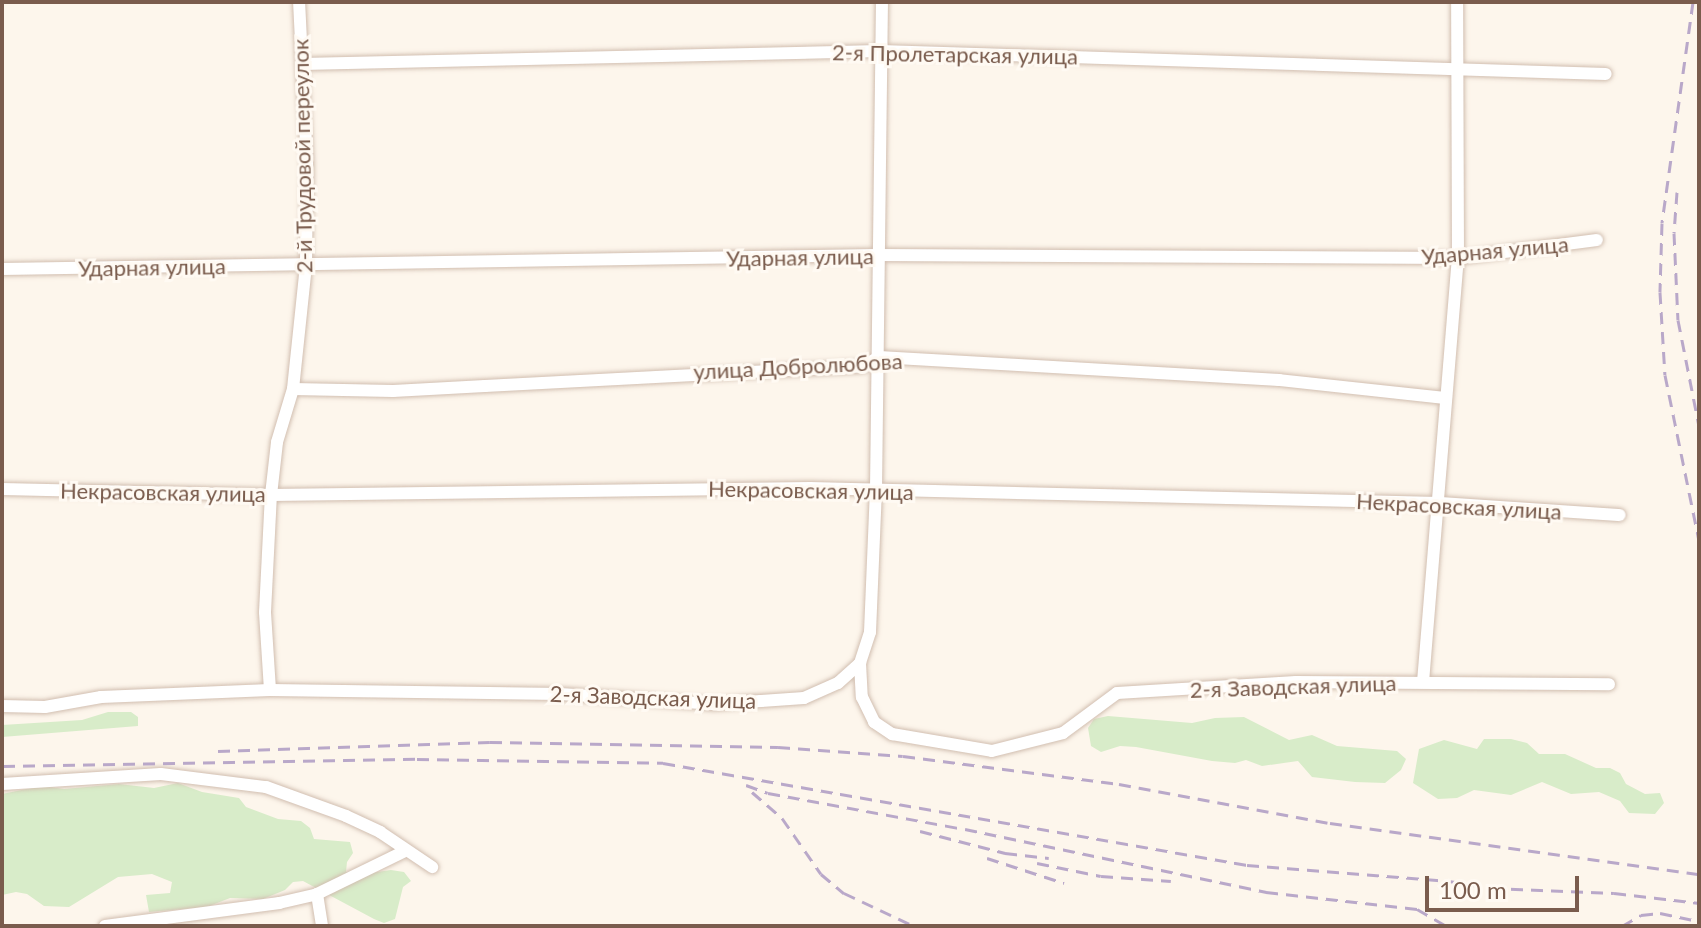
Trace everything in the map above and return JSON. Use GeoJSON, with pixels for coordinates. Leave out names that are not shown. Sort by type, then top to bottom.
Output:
{"type":"FeatureCollection","features":[{"type":"Feature","properties":{"kind":"street","name":"2-й Трудовой переулок"},"geometry":{"type":"LineString","coordinates":[[270,690],[265,612],[271,495],[277,442],[293,389],[306,265],[307,164],[299,2]]}},
{"type":"Feature","properties":{"kind":"street"},"geometry":{"type":"LineString","coordinates":[[860,663],[870,632],[876,490],[882,2]]}},
{"type":"Feature","properties":{"kind":"street"},"geometry":{"type":"LineString","coordinates":[[1423,682],[1458,258],[1457,2]]}},
{"type":"Feature","properties":{"kind":"street","name":"2-я Пролетарская улица"},"geometry":{"type":"LineString","coordinates":[[302,64],[880,51],[1606,74]]}},
{"type":"Feature","properties":{"kind":"street","name":"Ударная улица"},"geometry":{"type":"LineString","coordinates":[[2,269],[877,255],[1458,258],[1597,240]]}},
{"type":"Feature","properties":{"kind":"street","name":"улица Добролюбова"},"geometry":{"type":"LineString","coordinates":[[293,389],[393,391],[697,372],[863,366],[879,357],[1279,380],[1446,398]]}},
{"type":"Feature","properties":{"kind":"street","name":"Некрасовская улица"},"geometry":{"type":"LineString","coordinates":[[2,489],[271,495],[591,489],[876,490],[1439,503],[1620,515]]}},
{"type":"Feature","properties":{"kind":"street","name":"2-я Заводская улица"},"geometry":{"type":"LineString","coordinates":[[860,663],[862,697],[874,722],[892,734],[992,751],[1063,733],[1117,693],[1296,682],[1609,684]]}},
{"type":"Feature","properties":{"kind":"street","name":"2-я Заводская улица"},"geometry":{"type":"LineString","coordinates":[[2,706],[45,707],[101,697],[270,690],[560,694],[725,703],[804,698],[838,683],[860,663]]}},
{"type":"Feature","properties":{"kind":"street"},"geometry":{"type":"LineString","coordinates":[[2,784],[161,774],[266,787],[380,832],[432,867]]}},
{"type":"Feature","properties":{"kind":"street"},"geometry":{"type":"LineString","coordinates":[[105,926],[279,903],[317,894],[405,851]]}},
{"type":"Feature","properties":{"kind":"street"},"geometry":{"type":"LineString","coordinates":[[317,894],[322,926]]}},
{"type":"Feature","properties":{"kind":"green space"},"geometry":{"type":"Polygon","coordinates":[[[108,712],[131,712],[138,717],[138,726],[2,737],[2,725],[82,720],[108,712]]]}},
{"type":"Feature","properties":{"kind":"green space"},"geometry":{"type":"Polygon","coordinates":[[[1108,716],[1192,723],[1244,717],[1289,740],[1312,735],[1337,746],[1397,751],[1406,759],[1401,770],[1385,783],[1312,777],[1298,761],[1262,766],[1246,760],[1235,763],[1212,761],[1120,746],[1101,752],[1091,746],[1088,728],[1094,719],[1108,716]]]}},
{"type":"Feature","properties":{"kind":"green space"},"geometry":{"type":"Polygon","coordinates":[[[1484,739],[1511,739],[1527,743],[1539,754],[1565,754],[1596,768],[1610,768],[1620,773],[1626,784],[1645,794],[1660,793],[1664,803],[1655,814],[1629,813],[1620,801],[1599,792],[1571,794],[1542,782],[1511,795],[1474,790],[1457,798],[1438,799],[1413,783],[1419,749],[1444,740],[1477,749],[1484,739]]]}},
{"type":"Feature","properties":{"kind":"green space"},"geometry":{"type":"Polygon","coordinates":[[[178,783],[202,792],[239,798],[246,807],[278,819],[301,821],[310,828],[314,839],[350,842],[353,853],[347,862],[346,872],[357,875],[391,870],[404,872],[411,881],[403,887],[395,919],[384,923],[374,919],[303,881],[293,882],[285,890],[263,899],[230,898],[207,907],[149,912],[146,895],[170,893],[172,882],[152,874],[118,877],[69,907],[44,906],[27,894],[16,892],[2,895],[2,794],[41,786],[64,789],[119,784],[154,788],[178,783]]]}},
{"type":"Feature","properties":{"kind":"railway"},"geometry":{"type":"LineString","coordinates":[[1693,2],[1662,223],[1660,292],[1665,375],[1699,540]]}},
{"type":"Feature","properties":{"kind":"railway"},"geometry":{"type":"LineString","coordinates":[[1677,192],[1674,233],[1678,320],[1699,426]]}},
{"type":"Feature","properties":{"kind":"railway"},"geometry":{"type":"LineString","coordinates":[[218,751],[490,742],[778,747],[903,756],[1119,784],[1330,823],[1699,874]]}},
{"type":"Feature","properties":{"kind":"railway"},"geometry":{"type":"LineString","coordinates":[[3,766],[417,759],[663,763],[1247,865],[1449,881],[1491,888],[1614,893],[1699,903]]}},
{"type":"Feature","properties":{"kind":"railway"},"geometry":{"type":"LineString","coordinates":[[746,785],[768,793],[965,829],[1266,892],[1417,909],[1447,926]]}},
{"type":"Feature","properties":{"kind":"railway"},"geometry":{"type":"LineString","coordinates":[[752,792],[782,818],[821,874],[844,893],[914,926]]}},
{"type":"Feature","properties":{"kind":"railway"},"geometry":{"type":"LineString","coordinates":[[920,831],[1005,853],[1049,858]]}},
{"type":"Feature","properties":{"kind":"railway"},"geometry":{"type":"LineString","coordinates":[[987,858],[1064,883]]}},
{"type":"Feature","properties":{"kind":"railway"},"geometry":{"type":"LineString","coordinates":[[1037,863],[1101,876],[1171,881]]}},
{"type":"Feature","properties":{"kind":"railway"},"geometry":{"type":"LineString","coordinates":[[1622,926],[1641,915],[1660,913],[1699,921]]}}]}
